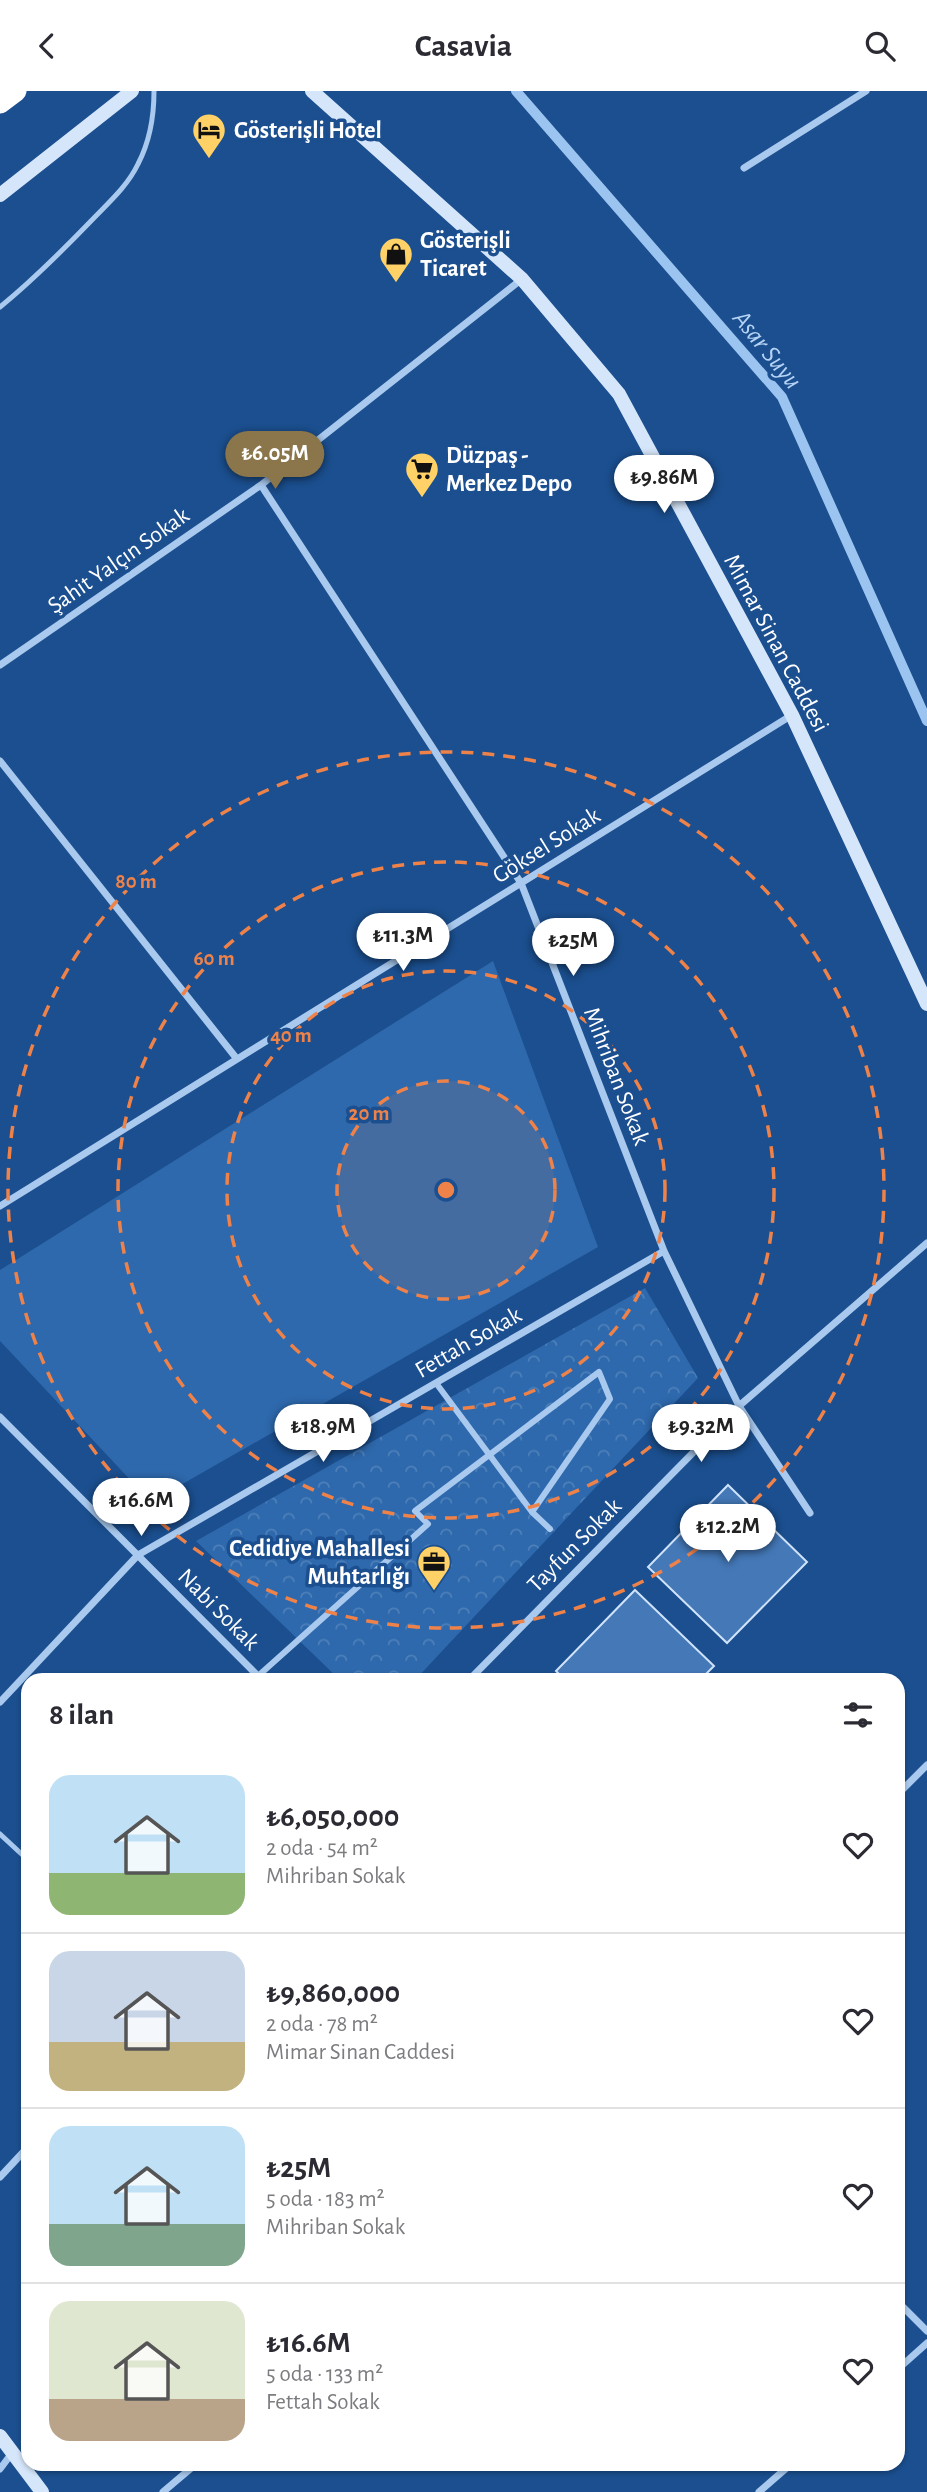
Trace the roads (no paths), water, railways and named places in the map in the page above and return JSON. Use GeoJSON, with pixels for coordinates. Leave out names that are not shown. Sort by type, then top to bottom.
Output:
{"type":"FeatureCollection","features":[{"type":"Feature","properties":{"kind":"highway"},"geometry":{"type":"LineString","coordinates":[[0,103],[16,91]]}},
{"type":"Feature","properties":{"kind":"main road"},"geometry":{"type":"LineString","coordinates":[[0,195],[132,91]]}},
{"type":"Feature","properties":{"kind":"main road","name":"Mimar Sinan Caddesi"},"geometry":{"type":"LineString","coordinates":[[312,91],[522,279],[619,394],[792,715],[927,1004]]}},
{"type":"Feature","properties":{"kind":"main road"},"geometry":{"type":"LineString","coordinates":[[0,2436],[21,2464]]}},
{"type":"Feature","properties":{"kind":"main road"},"geometry":{"type":"LineString","coordinates":[[26,2471],[42,2492]]}},
{"type":"Feature","properties":{"kind":"street"},"geometry":{"type":"LineString","coordinates":[[744,168],[866,91]]}},
{"type":"Feature","properties":{"kind":"street","name":"Şahit Yalçın Sokak"},"geometry":{"type":"LineString","coordinates":[[0,665],[261,485],[522,279]]}},
{"type":"Feature","properties":{"kind":"street","name":"Mihriban Sokak"},"geometry":{"type":"LineString","coordinates":[[261,485],[521,883],[664,1251],[738,1406],[810,1513]]}},
{"type":"Feature","properties":{"kind":"street","name":"Göksel Sokak"},"geometry":{"type":"LineString","coordinates":[[0,1206],[792,715]]}},
{"type":"Feature","properties":{"kind":"street"},"geometry":{"type":"LineString","coordinates":[[0,761],[237,1059]]}},
{"type":"Feature","properties":{"kind":"street","name":"Tayfun Sokak"},"geometry":{"type":"LineString","coordinates":[[476,1673],[738,1406],[927,1243]]}},
{"type":"Feature","properties":{"kind":"street","name":"Fettah Sokak"},"geometry":{"type":"LineString","coordinates":[[27,1673],[138,1555],[664,1251]]}},
{"type":"Feature","properties":{"kind":"street"},"geometry":{"type":"LineString","coordinates":[[265,1673],[428,1524],[415,1511],[599,1372],[610,1399],[532,1513]]}},
{"type":"Feature","properties":{"kind":"street"},"geometry":{"type":"LineString","coordinates":[[436,1383],[532,1513],[550,1529]]}},
{"type":"Feature","properties":{"kind":"street","name":"Nabi Sokak"},"geometry":{"type":"LineString","coordinates":[[0,1417],[255,1673]]}},
{"type":"Feature","properties":{"kind":"street","name":"Fettah Sokak"},"geometry":{"type":"LineString","coordinates":[[0,1702],[21,1680]]}},
{"type":"Feature","properties":{"kind":"street"},"geometry":{"type":"LineString","coordinates":[[905,1787],[927,1765]]}},
{"type":"Feature","properties":{"kind":"street"},"geometry":{"type":"LineString","coordinates":[[0,2177],[21,2154]]}},
{"type":"Feature","properties":{"kind":"street"},"geometry":{"type":"LineString","coordinates":[[905,2309],[927,2331]]}},
{"type":"Feature","properties":{"kind":"street"},"geometry":{"type":"LineString","coordinates":[[905,2363],[927,2343]]}},
{"type":"Feature","properties":{"kind":"street"},"geometry":{"type":"LineString","coordinates":[[0,2469],[13,2453]]}},
{"type":"Feature","properties":{"kind":"street"},"geometry":{"type":"LineString","coordinates":[[163,2492],[188,2471]]}},
{"type":"Feature","properties":{"kind":"street"},"geometry":{"type":"LineString","coordinates":[[759,2492],[783,2471]]}},
{"type":"Feature","properties":{"kind":"lane"},"geometry":{"type":"LineString","coordinates":[[0,307],[36,278],[123,187],[137,166],[147,142],[153,117],[154,91]]}},
{"type":"Feature","properties":{"kind":"lane"},"geometry":{"type":"LineString","coordinates":[[0,1834],[21,1854]]}},
{"type":"Feature","properties":{"kind":"waterway","name":"Asar Suyu"},"geometry":{"type":"LineString","coordinates":[[516,91],[782,397],[927,721]]}},
{"type":"Feature","properties":{"kind":"place","name":"Gösterişli Hotel"},"geometry":{"type":"Point","coordinates":[209,160]}},
{"type":"Feature","properties":{"kind":"place","name":"Gösterişli Ticaret"},"geometry":{"type":"Point","coordinates":[396,284]}},
{"type":"Feature","properties":{"kind":"place","name":"Düzpaş - Merkez Depo"},"geometry":{"type":"Point","coordinates":[422,499]}},
{"type":"Feature","properties":{"kind":"place","name":"Cedidiye Mahallesi Muhtarlığı"},"geometry":{"type":"Point","coordinates":[434,1592]}}]}
